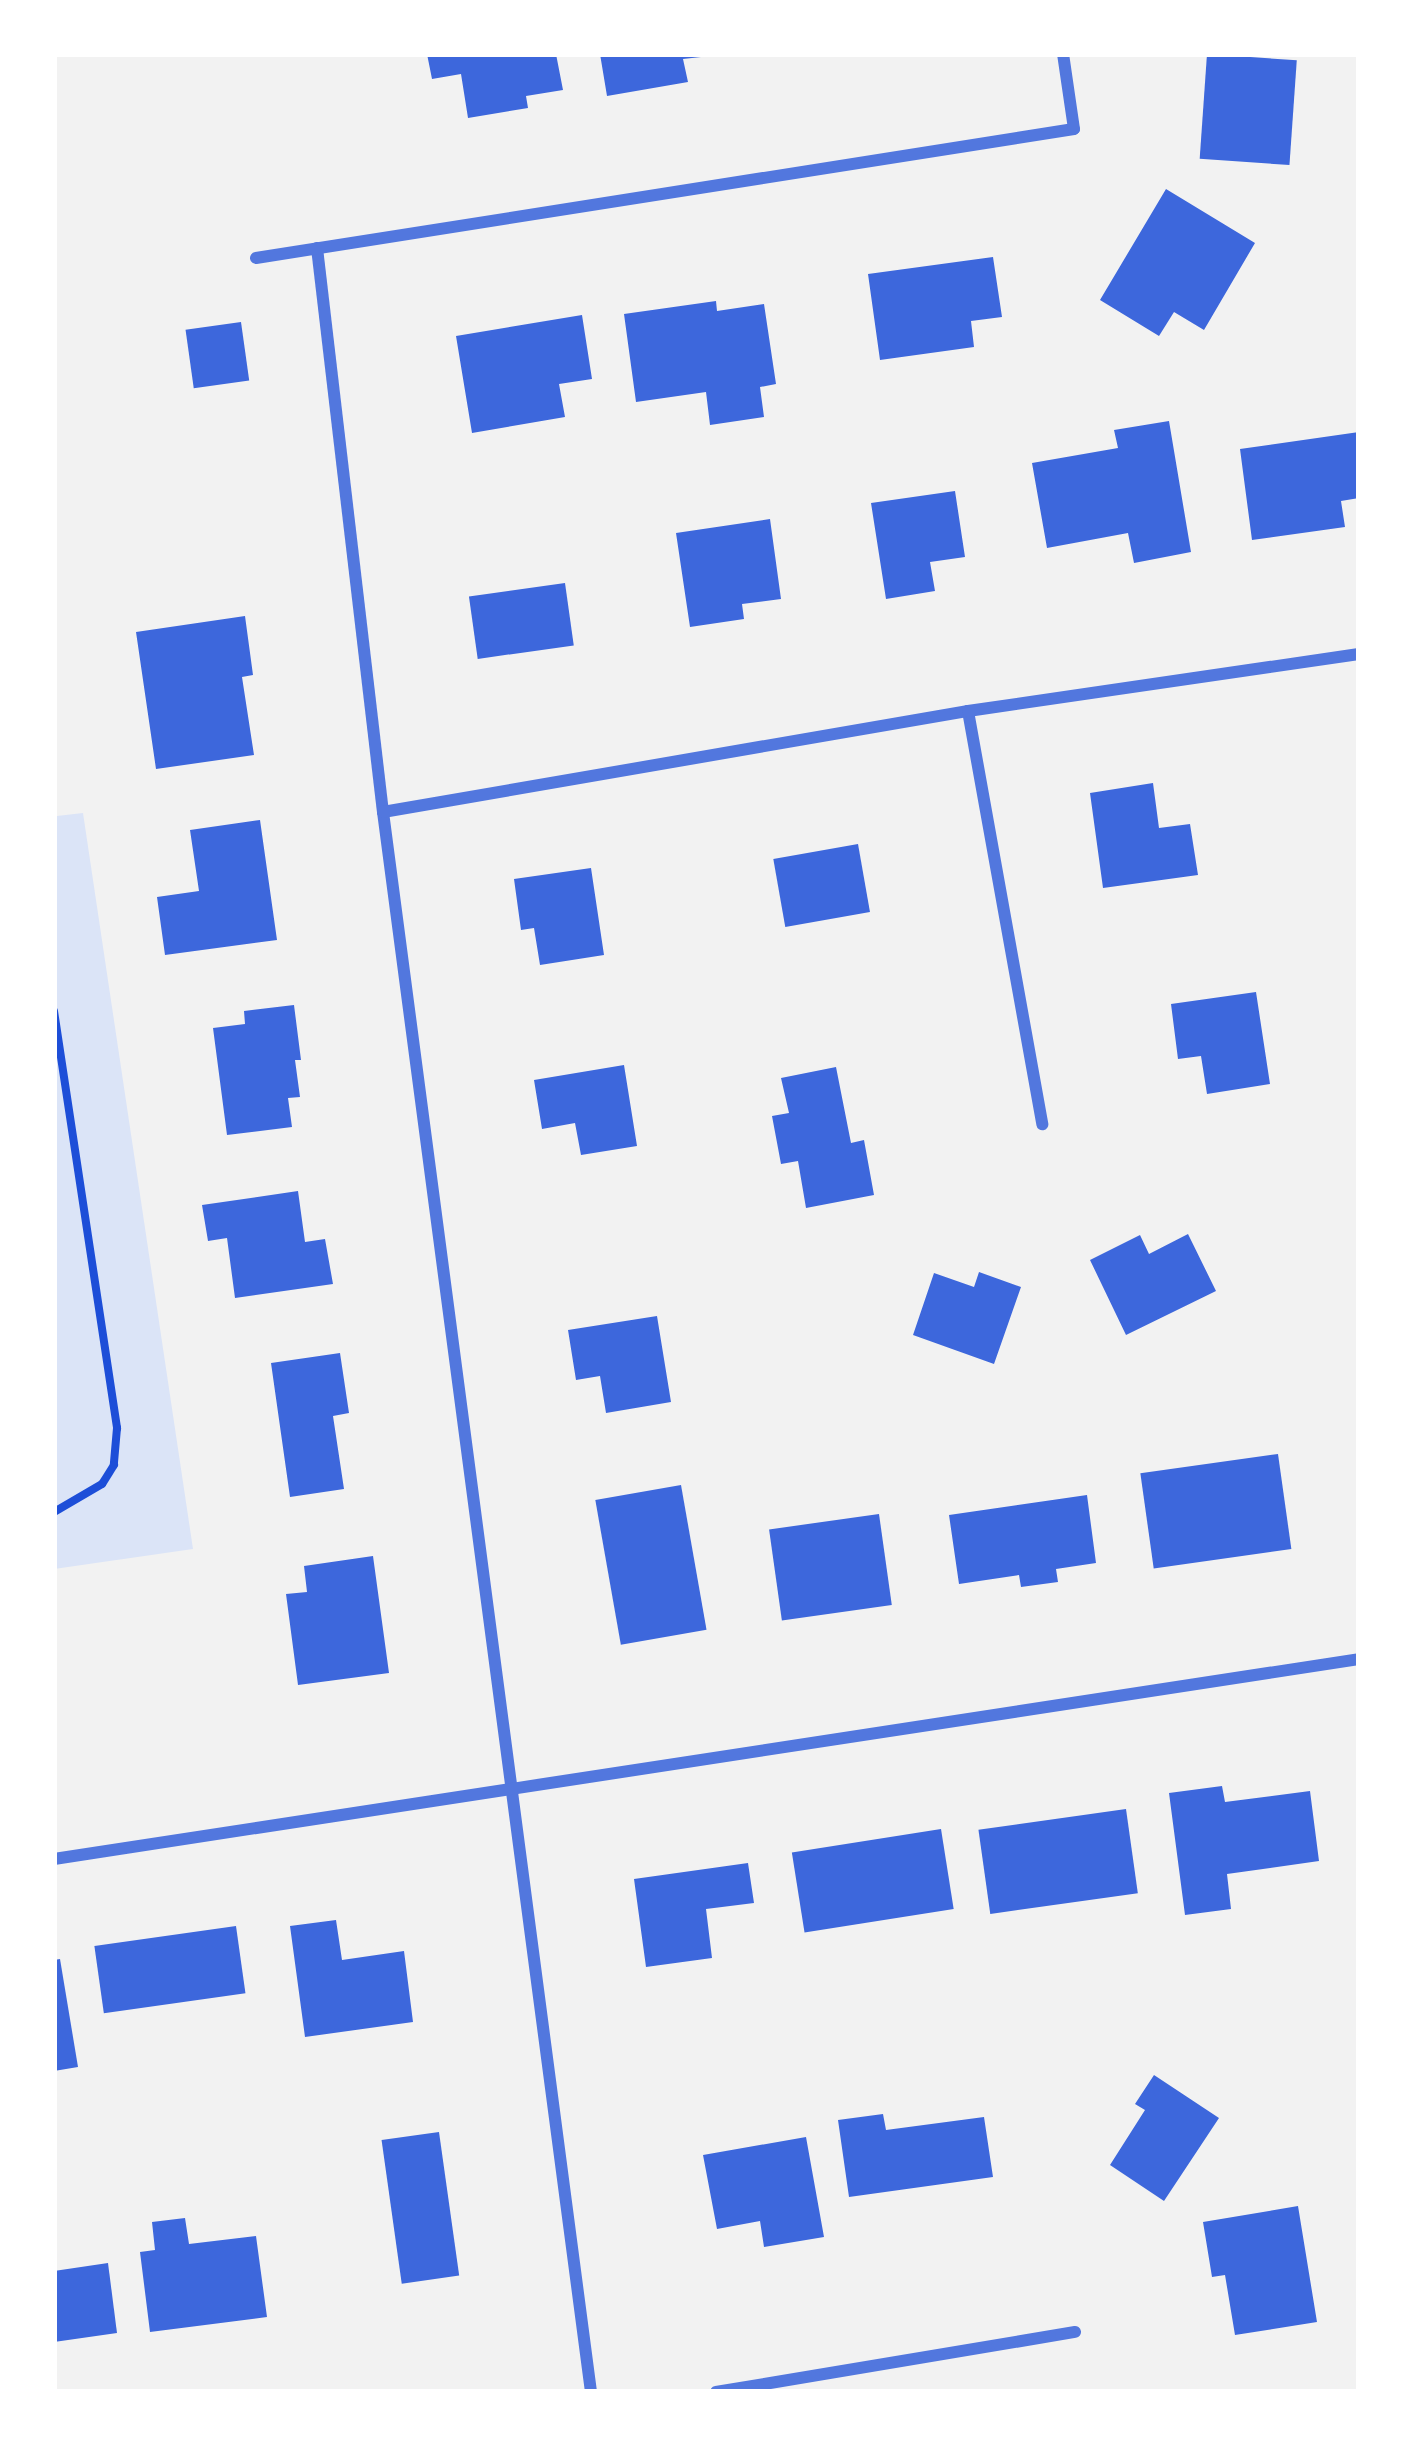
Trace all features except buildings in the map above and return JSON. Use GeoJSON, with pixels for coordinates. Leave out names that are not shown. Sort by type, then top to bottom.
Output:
{"type":"FeatureCollection","features":[{"type":"Feature","properties":{"kind":"street"},"geometry":{"type":"LineString","coordinates":[[256,258],[1074,129],[1063,54]]}},
{"type":"Feature","properties":{"kind":"street"},"geometry":{"type":"LineString","coordinates":[[317,248],[383,812],[591,2392]]}},
{"type":"Feature","properties":{"kind":"street"},"geometry":{"type":"LineString","coordinates":[[383,812],[968,711],[1359,654]]}},
{"type":"Feature","properties":{"kind":"street"},"geometry":{"type":"LineString","coordinates":[[968,711],[1042,1124]]}},
{"type":"Feature","properties":{"kind":"street"},"geometry":{"type":"LineString","coordinates":[[54,1859],[514,1784],[1359,1659]]}},
{"type":"Feature","properties":{"kind":"street"},"geometry":{"type":"LineString","coordinates":[[716,2392],[1076,2332]]}},
{"type":"Feature","properties":{"kind":"path"},"geometry":{"type":"LineString","coordinates":[[54,1011],[117,1428],[114,1465],[102,1484],[54,1512]]}},
{"type":"Feature","properties":{"kind":"shaded area"},"geometry":{"type":"Polygon","coordinates":[[[54,786],[57,816],[83,813],[193,1549],[54,1569],[54,786]]]}}]}
